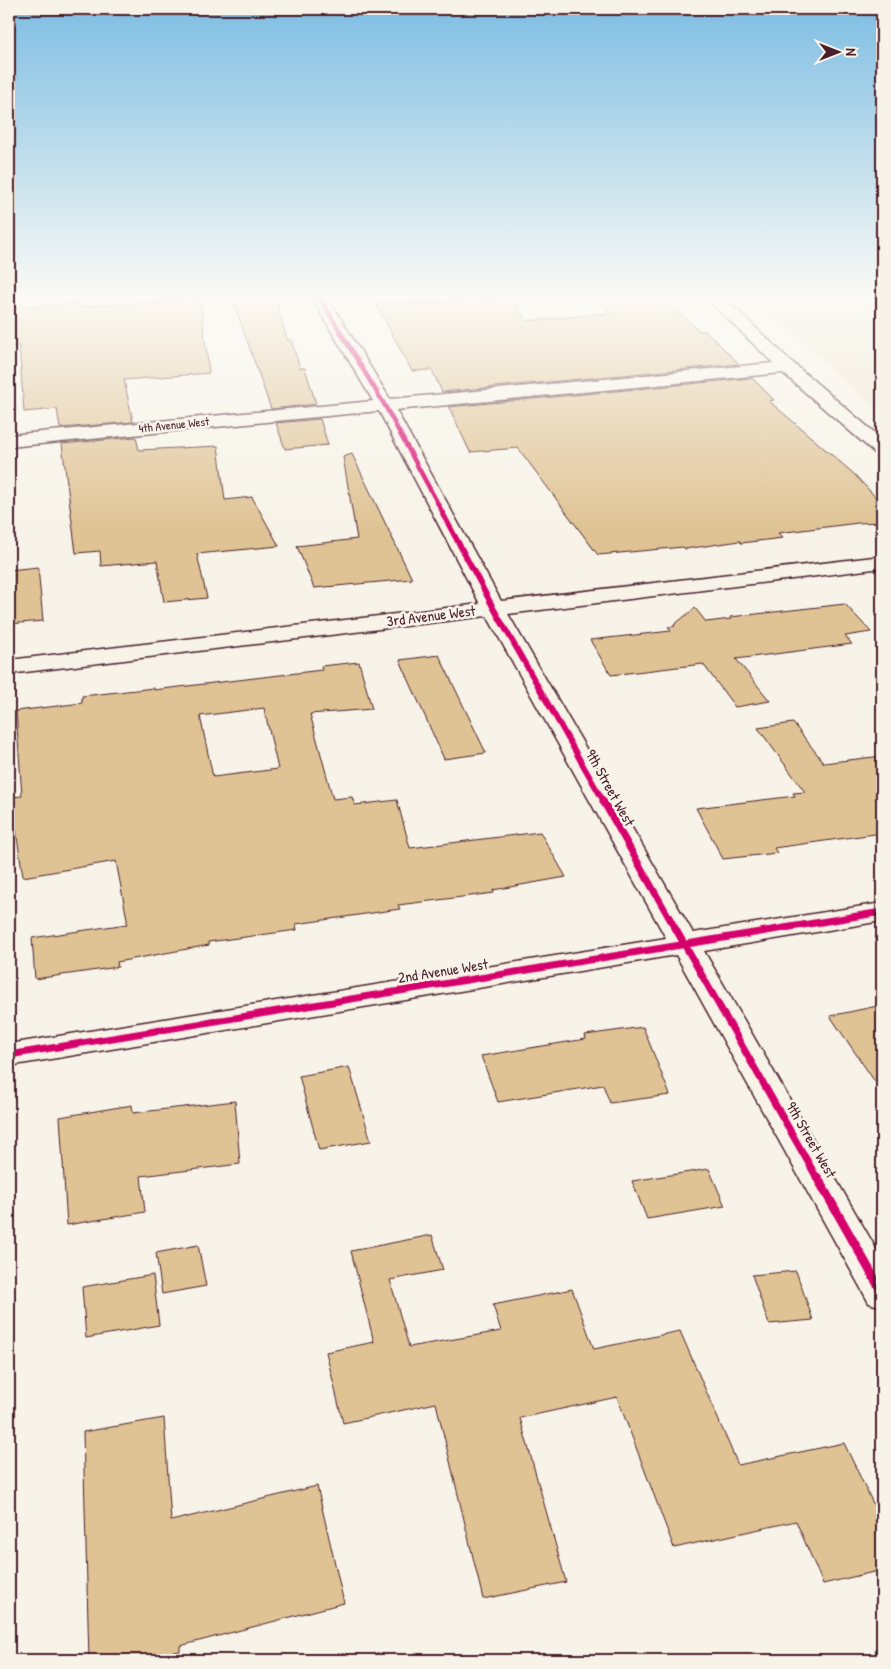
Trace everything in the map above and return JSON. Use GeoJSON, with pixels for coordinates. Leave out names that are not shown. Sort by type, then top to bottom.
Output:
{"type":"FeatureCollection","features":[{"type":"Feature","properties":{"kind":"street","name":"9th Street West"},"geometry":{"type":"LineString","coordinates":[[365,373],[384,404],[494,608],[882,1292]]}},
{"type":"Feature","properties":{"kind":"street","name":"4th Avenue West"},"geometry":{"type":"LineString","coordinates":[[9,441],[723,373]]}},
{"type":"Feature","properties":{"kind":"street"},"geometry":{"type":"LineString","coordinates":[[794,373],[882,450]]}},
{"type":"Feature","properties":{"kind":"street","name":"3rd Avenue West"},"geometry":{"type":"LineString","coordinates":[[9,667],[882,562]]}},
{"type":"Feature","properties":{"kind":"street","name":"2nd Avenue West"},"geometry":{"type":"LineString","coordinates":[[9,1054],[882,912]]}},
{"type":"Feature","properties":{"kind":"shaded area"},"geometry":{"type":"Polygon","coordinates":[[[836,373],[882,373],[882,406],[875,407],[836,373]]]}},
{"type":"Feature","properties":{"kind":"building"},"geometry":{"type":"Polygon","coordinates":[[[21,373],[209,373],[124,380],[133,422],[60,428],[57,409],[24,412],[21,373]]]}},
{"type":"Feature","properties":{"kind":"building"},"geometry":{"type":"Polygon","coordinates":[[[258,373],[306,373],[316,404],[271,409],[258,373]]]}},
{"type":"Feature","properties":{"kind":"building"},"geometry":{"type":"Polygon","coordinates":[[[433,373],[645,373],[442,392],[433,373]]]}},
{"type":"Feature","properties":{"kind":"building"},"geometry":{"type":"Polygon","coordinates":[[[752,378],[774,400],[769,401],[854,474],[882,504],[882,522],[858,523],[778,533],[783,538],[741,543],[740,541],[685,549],[683,547],[598,555],[518,448],[470,452],[449,407],[752,378]]]}},
{"type":"Feature","properties":{"kind":"building"},"geometry":{"type":"Polygon","coordinates":[[[320,419],[328,445],[285,449],[276,423],[320,419]]]}},
{"type":"Feature","properties":{"kind":"building"},"geometry":{"type":"Polygon","coordinates":[[[136,437],[139,450],[218,446],[225,500],[252,497],[279,546],[197,554],[207,598],[164,602],[157,561],[101,566],[100,551],[76,553],[62,444],[136,437]]]}},
{"type":"Feature","properties":{"kind":"building"},"geometry":{"type":"Polygon","coordinates":[[[352,454],[412,579],[314,588],[297,546],[357,539],[343,457],[352,454]]]}},
{"type":"Feature","properties":{"kind":"building"},"geometry":{"type":"Polygon","coordinates":[[[38,567],[43,621],[9,624],[9,570],[38,567]]]}},
{"type":"Feature","properties":{"kind":"building"},"geometry":{"type":"Polygon","coordinates":[[[845,604],[871,632],[845,636],[852,644],[736,659],[770,701],[735,707],[703,664],[611,675],[590,640],[671,631],[668,627],[675,626],[695,608],[706,622],[731,619],[730,617],[845,604]]]}},
{"type":"Feature","properties":{"kind":"building"},"geometry":{"type":"Polygon","coordinates":[[[439,655],[486,753],[444,759],[400,660],[439,655]]]}},
{"type":"Feature","properties":{"kind":"building"},"geometry":{"type":"Polygon","coordinates":[[[359,662],[372,709],[310,714],[333,799],[352,797],[355,805],[397,800],[410,848],[540,832],[566,877],[493,890],[494,893],[398,905],[400,909],[296,924],[297,930],[208,942],[209,945],[117,962],[118,967],[35,979],[32,938],[127,924],[127,919],[116,861],[23,877],[11,797],[22,796],[16,711],[82,703],[82,696],[154,688],[154,690],[322,670],[321,666],[359,662]],[[264,708],[200,716],[213,777],[278,769],[264,708]]]}},
{"type":"Feature","properties":{"kind":"building"},"geometry":{"type":"Polygon","coordinates":[[[793,723],[824,763],[882,756],[882,833],[774,848],[777,853],[723,859],[696,808],[795,796],[793,793],[805,792],[758,728],[793,723]]]}},
{"type":"Feature","properties":{"kind":"building"},"geometry":{"type":"Polygon","coordinates":[[[882,1005],[882,1092],[830,1016],[882,1005]]]}},
{"type":"Feature","properties":{"kind":"building"},"geometry":{"type":"Polygon","coordinates":[[[643,1027],[670,1095],[610,1103],[603,1085],[498,1102],[481,1056],[586,1039],[585,1035],[643,1027]]]}},
{"type":"Feature","properties":{"kind":"building"},"geometry":{"type":"Polygon","coordinates":[[[349,1067],[371,1141],[319,1150],[299,1076],[349,1067]]]}},
{"type":"Feature","properties":{"kind":"building"},"geometry":{"type":"Polygon","coordinates":[[[235,1101],[240,1164],[141,1176],[145,1212],[67,1225],[60,1117],[132,1105],[133,1113],[235,1101]]]}},
{"type":"Feature","properties":{"kind":"building"},"geometry":{"type":"Polygon","coordinates":[[[709,1169],[725,1206],[647,1219],[632,1181],[709,1169]]]}},
{"type":"Feature","properties":{"kind":"building"},"geometry":{"type":"Polygon","coordinates":[[[432,1235],[443,1270],[390,1280],[409,1347],[501,1331],[493,1305],[572,1289],[594,1349],[680,1331],[738,1465],[844,1443],[882,1522],[882,1570],[823,1584],[796,1521],[674,1548],[617,1397],[520,1418],[566,1582],[483,1599],[436,1403],[343,1423],[326,1352],[374,1342],[351,1251],[432,1235]]]}},
{"type":"Feature","properties":{"kind":"building"},"geometry":{"type":"Polygon","coordinates":[[[198,1245],[206,1286],[162,1294],[156,1253],[198,1245]]]}},
{"type":"Feature","properties":{"kind":"building"},"geometry":{"type":"Polygon","coordinates":[[[796,1271],[813,1320],[769,1324],[752,1275],[796,1271]]]}},
{"type":"Feature","properties":{"kind":"building"},"geometry":{"type":"Polygon","coordinates":[[[153,1275],[159,1325],[86,1338],[82,1287],[153,1275]]]}},
{"type":"Feature","properties":{"kind":"building"},"geometry":{"type":"Polygon","coordinates":[[[164,1418],[171,1521],[317,1486],[344,1603],[180,1646],[180,1651],[132,1660],[89,1660],[83,1432],[164,1418]]]}},
{"type":"Feature","properties":{"kind":"cycle path"},"geometry":{"type":"LineString","coordinates":[[365,373],[384,404],[494,609],[882,1292]]}},
{"type":"Feature","properties":{"kind":"cycle path"},"geometry":{"type":"LineString","coordinates":[[9,1055],[882,912]]}}]}
